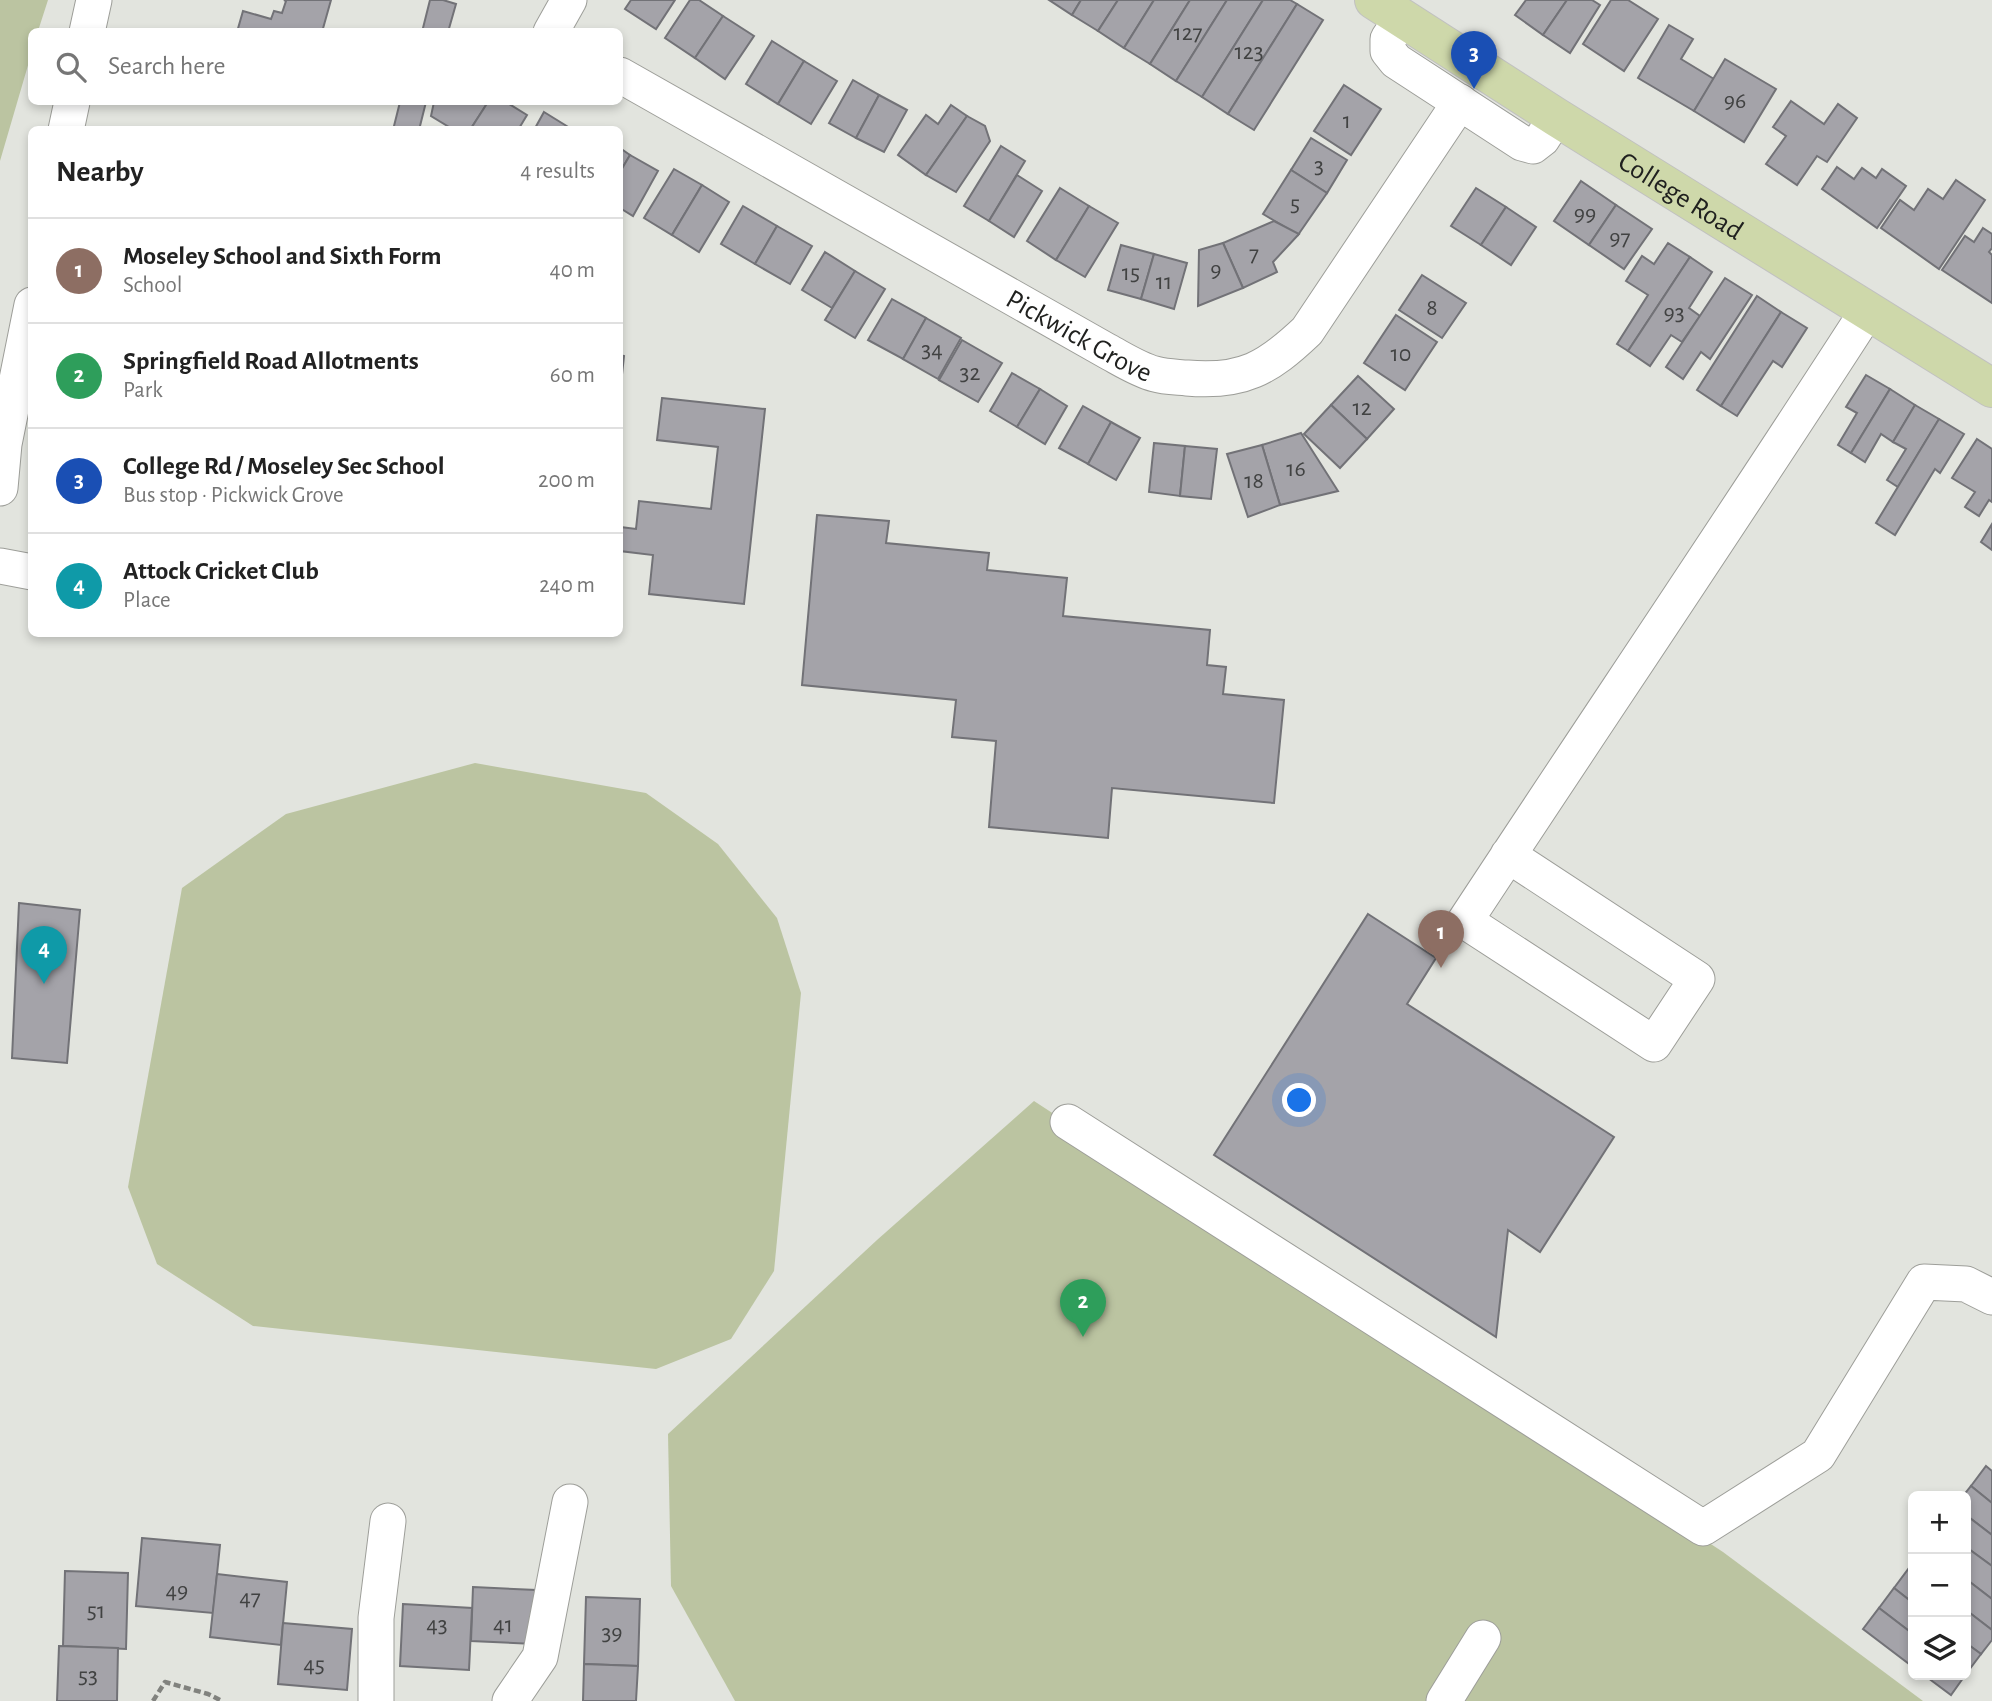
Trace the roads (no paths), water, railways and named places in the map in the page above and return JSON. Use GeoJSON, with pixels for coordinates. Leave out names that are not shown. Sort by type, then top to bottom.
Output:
{"type":"FeatureCollection","features":[{"type":"Feature","properties":{"kind":"main road","name":"College Road"},"geometry":{"type":"LineString","coordinates":[[1388,9],[1556,117],[1992,388]]}},
{"type":"Feature","properties":{"kind":"street"},"geometry":{"type":"LineString","coordinates":[[88,28],[94,0]]}},
{"type":"Feature","properties":{"kind":"street"},"geometry":{"type":"LineString","coordinates":[[553,28],[569,0]]}},
{"type":"Feature","properties":{"kind":"street"},"geometry":{"type":"LineString","coordinates":[[1388,9],[1388,51],[1396,61],[1522,143],[1533,146],[1542,139],[1556,117]]}},
{"type":"Feature","properties":{"kind":"street","name":"Pickwick Grove"},"geometry":{"type":"LineString","coordinates":[[623,77],[1107,351],[1155,374],[1199,379],[1233,378],[1258,369],[1286,351],[1307,331],[1460,102]]}},
{"type":"Feature","properties":{"kind":"street"},"geometry":{"type":"LineString","coordinates":[[67,126],[71,105]]}},
{"type":"Feature","properties":{"kind":"street"},"geometry":{"type":"LineString","coordinates":[[1508,855],[1697,979],[1654,1044],[1465,921],[1508,855],[1868,310]]}},
{"type":"Feature","properties":{"kind":"street"},"geometry":{"type":"LineString","coordinates":[[0,488],[4,444],[28,324]]}},
{"type":"Feature","properties":{"kind":"street"},"geometry":{"type":"LineString","coordinates":[[0,566],[28,571]]}},
{"type":"Feature","properties":{"kind":"street"},"geometry":{"type":"LineString","coordinates":[[1068,1122],[1703,1528],[1818,1455],[1924,1282],[1966,1284],[1992,1297]]}},
{"type":"Feature","properties":{"kind":"street"},"geometry":{"type":"LineString","coordinates":[[510,1701],[540,1657],[570,1502]]}},
{"type":"Feature","properties":{"kind":"street"},"geometry":{"type":"LineString","coordinates":[[376,1701],[376,1618],[388,1521]]}},
{"type":"Feature","properties":{"kind":"street"},"geometry":{"type":"LineString","coordinates":[[1444,1701],[1483,1638]]}},
{"type":"Feature","properties":{"kind":"place","name":"College Rd / Moseley Sec School"},"geometry":{"type":"Point","coordinates":[1474,89]}},
{"type":"Feature","properties":{"kind":"place","name":"Moseley School and Sixth Form"},"geometry":{"type":"Point","coordinates":[1441,968]}},
{"type":"Feature","properties":{"kind":"place","name":"Attock Cricket Club"},"geometry":{"type":"Point","coordinates":[44,984]}},
{"type":"Feature","properties":{"kind":"place","name":"Springfield Road Allotments"},"geometry":{"type":"Point","coordinates":[1083,1337]}}]}
